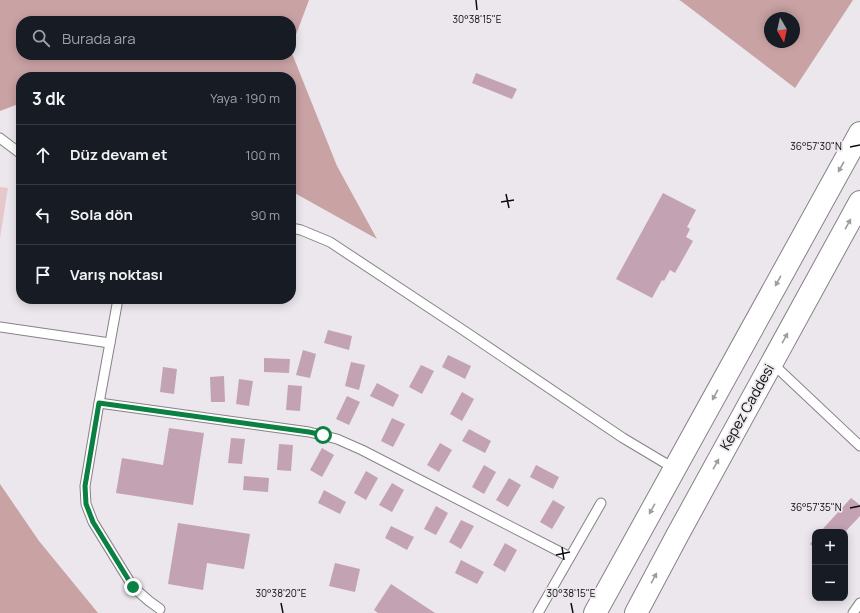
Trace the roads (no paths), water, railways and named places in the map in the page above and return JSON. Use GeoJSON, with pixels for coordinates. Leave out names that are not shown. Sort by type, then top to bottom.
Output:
{"type":"FeatureCollection","features":[{"type":"Feature","properties":{"kind":"main road"},"geometry":{"type":"LineString","coordinates":[[595,613],[860,133]]}},
{"type":"Feature","properties":{"kind":"main road","name":"Kepez Caddesi"},"geometry":{"type":"LineString","coordinates":[[636,613],[685,520],[860,202]]}},
{"type":"Feature","properties":{"kind":"lane"},"geometry":{"type":"LineString","coordinates":[[0,138],[16,150]]}},
{"type":"Feature","properties":{"kind":"lane"},"geometry":{"type":"LineString","coordinates":[[296,229],[330,242],[623,438],[675,469]]}},
{"type":"Feature","properties":{"kind":"lane"},"geometry":{"type":"LineString","coordinates":[[117,304],[85,486],[86,504],[93,522],[133,587],[160,609]]}},
{"type":"Feature","properties":{"kind":"lane"},"geometry":{"type":"LineString","coordinates":[[0,327],[110,343]]}},
{"type":"Feature","properties":{"kind":"lane"},"geometry":{"type":"LineString","coordinates":[[771,363],[860,446]]}},
{"type":"Feature","properties":{"kind":"lane"},"geometry":{"type":"LineString","coordinates":[[99,403],[309,432],[337,439],[362,450],[570,557]]}},
{"type":"Feature","properties":{"kind":"lane"},"geometry":{"type":"LineString","coordinates":[[538,613],[601,503]]}},
{"type":"Feature","properties":{"kind":"lane"},"geometry":{"type":"LineString","coordinates":[[853,613],[860,603]]}}]}
